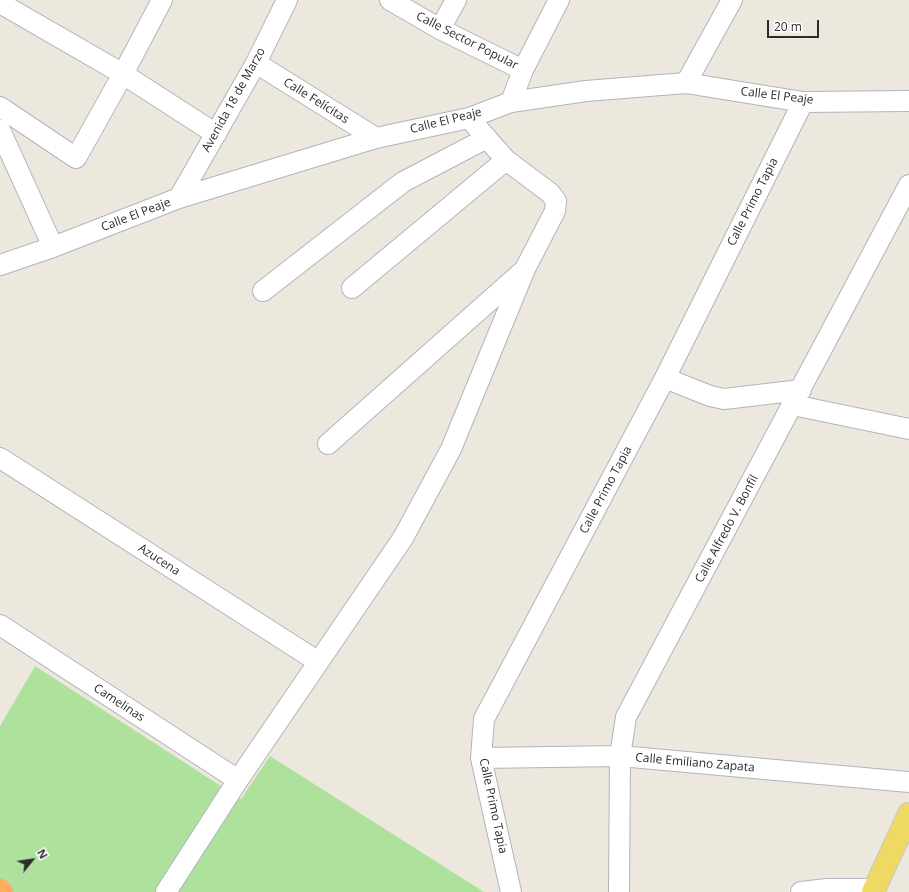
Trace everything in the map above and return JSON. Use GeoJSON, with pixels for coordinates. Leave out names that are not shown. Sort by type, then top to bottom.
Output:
{"type":"FeatureCollection","features":[{"type":"Feature","properties":{"kind":"main road"},"geometry":{"type":"LineString","coordinates":[[874,890],[909,814]]}},
{"type":"Feature","properties":{"kind":"street"},"geometry":{"type":"LineString","coordinates":[[0,107],[76,158],[162,0]]}},
{"type":"Feature","properties":{"kind":"street","name":"Avenida 18 de Marzo"},"geometry":{"type":"LineString","coordinates":[[179,198],[256,63],[286,0]]}},
{"type":"Feature","properties":{"kind":"street","name":"Calle Sector Popular"},"geometry":{"type":"LineString","coordinates":[[390,0],[440,29],[523,70]]}},
{"type":"Feature","properties":{"kind":"street"},"geometry":{"type":"LineString","coordinates":[[440,29],[456,0]]}},
{"type":"Feature","properties":{"kind":"street"},"geometry":{"type":"LineString","coordinates":[[511,102],[523,70],[559,0]]}},
{"type":"Feature","properties":{"kind":"street"},"geometry":{"type":"LineString","coordinates":[[686,83],[732,0]]}},
{"type":"Feature","properties":{"kind":"street"},"geometry":{"type":"LineString","coordinates":[[0,3],[123,74],[216,134]]}},
{"type":"Feature","properties":{"kind":"street","name":"Calle Felícitas"},"geometry":{"type":"LineString","coordinates":[[256,63],[376,138]]}},
{"type":"Feature","properties":{"kind":"street","name":"Calle El Peaje"},"geometry":{"type":"LineString","coordinates":[[0,264],[53,247],[179,198],[376,138],[468,118],[511,102],[586,91],[686,83],[803,102],[909,101]]}},
{"type":"Feature","properties":{"kind":"street","name":"Calle Primo Tapia"},"geometry":{"type":"LineString","coordinates":[[511,892],[481,758],[484,719],[665,378],[803,102]]}},
{"type":"Feature","properties":{"kind":"street"},"geometry":{"type":"LineString","coordinates":[[166,892],[238,780],[403,538],[451,450],[524,269],[555,211],[556,201],[550,193],[506,160],[468,118]]}},
{"type":"Feature","properties":{"kind":"street"},"geometry":{"type":"LineString","coordinates":[[0,130],[53,247]]}},
{"type":"Feature","properties":{"kind":"street"},"geometry":{"type":"LineString","coordinates":[[263,291],[403,182],[487,138]]}},
{"type":"Feature","properties":{"kind":"street"},"geometry":{"type":"LineString","coordinates":[[352,288],[506,160]]}},
{"type":"Feature","properties":{"kind":"street","name":"Calle Alfredo V. Bonfil"},"geometry":{"type":"LineString","coordinates":[[619,892],[620,756],[626,718],[909,185]]}},
{"type":"Feature","properties":{"kind":"street"},"geometry":{"type":"LineString","coordinates":[[328,444],[524,269]]}},
{"type":"Feature","properties":{"kind":"street"},"geometry":{"type":"LineString","coordinates":[[665,378],[710,396],[724,399],[797,397],[909,429]]}},
{"type":"Feature","properties":{"kind":"street","name":"Azucena"},"geometry":{"type":"LineString","coordinates":[[0,458],[318,661]]}},
{"type":"Feature","properties":{"kind":"street","name":"Camelinas"},"geometry":{"type":"LineString","coordinates":[[0,626],[238,780]]}},
{"type":"Feature","properties":{"kind":"street","name":"Calle Emiliano Zapata"},"geometry":{"type":"LineString","coordinates":[[481,758],[620,756],[909,782]]}},
{"type":"Feature","properties":{"kind":"street"},"geometry":{"type":"LineString","coordinates":[[801,892],[827,889],[874,890]]}},
{"type":"Feature","properties":{"kind":"green space"},"geometry":{"type":"Polygon","coordinates":[[[35,666],[241,799],[270,756],[484,892],[0,892],[0,726],[35,666]]]}}]}
